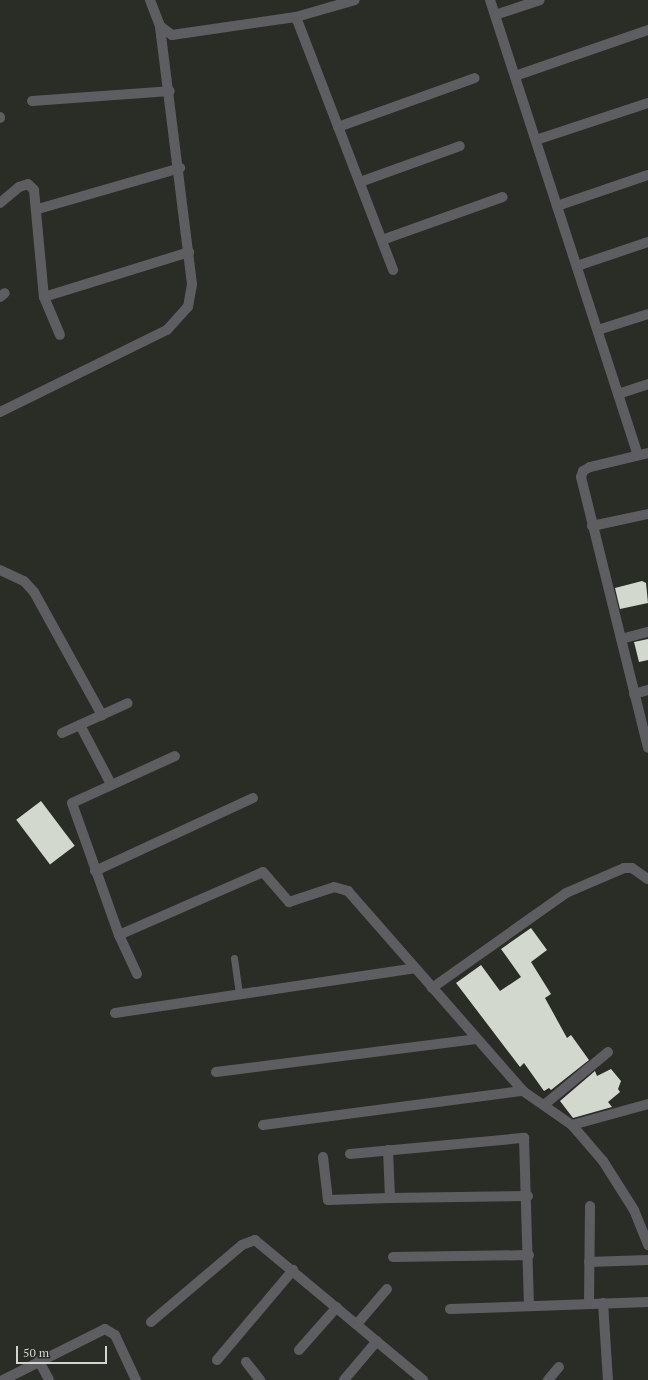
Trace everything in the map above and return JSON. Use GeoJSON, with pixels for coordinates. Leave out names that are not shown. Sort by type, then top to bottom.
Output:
{"type":"FeatureCollection","features":[{"type":"Feature","properties":{"kind":"street"},"geometry":{"type":"LineString","coordinates":[[0,412],[168,330],[188,307],[192,284],[180,168],[160,26],[150,0]]}},
{"type":"Feature","properties":{"kind":"street"},"geometry":{"type":"LineString","coordinates":[[160,26],[172,35],[296,17],[355,0]]}},
{"type":"Feature","properties":{"kind":"street"},"geometry":{"type":"LineString","coordinates":[[490,0],[618,394],[643,454],[583,471],[582,485],[648,748]]}},
{"type":"Feature","properties":{"kind":"street"},"geometry":{"type":"LineString","coordinates":[[495,15],[540,0]]}},
{"type":"Feature","properties":{"kind":"street"},"geometry":{"type":"LineString","coordinates":[[296,17],[393,270]]}},
{"type":"Feature","properties":{"kind":"street"},"geometry":{"type":"LineString","coordinates":[[515,76],[648,30]]}},
{"type":"Feature","properties":{"kind":"street"},"geometry":{"type":"LineString","coordinates":[[338,127],[476,78]]}},
{"type":"Feature","properties":{"kind":"street"},"geometry":{"type":"LineString","coordinates":[[32,101],[170,91]]}},
{"type":"Feature","properties":{"kind":"street"},"geometry":{"type":"LineString","coordinates":[[536,140],[648,103]]}},
{"type":"Feature","properties":{"kind":"street"},"geometry":{"type":"LineString","coordinates":[[360,182],[460,146]]}},
{"type":"Feature","properties":{"kind":"street"},"geometry":{"type":"LineString","coordinates":[[38,209],[180,168]]}},
{"type":"Feature","properties":{"kind":"street"},"geometry":{"type":"LineString","coordinates":[[557,206],[648,175]]}},
{"type":"Feature","properties":{"kind":"street"},"geometry":{"type":"LineString","coordinates":[[0,203],[28,184],[34,190],[38,209],[44,297],[60,335]]}},
{"type":"Feature","properties":{"kind":"street"},"geometry":{"type":"LineString","coordinates":[[382,240],[503,197]]}},
{"type":"Feature","properties":{"kind":"street"},"geometry":{"type":"LineString","coordinates":[[577,266],[648,242]]}},
{"type":"Feature","properties":{"kind":"street"},"geometry":{"type":"LineString","coordinates":[[44,297],[189,252]]}},
{"type":"Feature","properties":{"kind":"street"},"geometry":{"type":"LineString","coordinates":[[598,330],[648,314]]}},
{"type":"Feature","properties":{"kind":"street"},"geometry":{"type":"LineString","coordinates":[[618,394],[648,384]]}},
{"type":"Feature","properties":{"kind":"street"},"geometry":{"type":"LineString","coordinates":[[592,526],[648,514]]}},
{"type":"Feature","properties":{"kind":"street"},"geometry":{"type":"LineString","coordinates":[[0,570],[24,581],[34,592],[102,715]]}},
{"type":"Feature","properties":{"kind":"street"},"geometry":{"type":"LineString","coordinates":[[620,639],[648,632]]}},
{"type":"Feature","properties":{"kind":"street"},"geometry":{"type":"LineString","coordinates":[[634,694],[648,690]]}},
{"type":"Feature","properties":{"kind":"street"},"geometry":{"type":"LineString","coordinates":[[62,733],[128,703]]}},
{"type":"Feature","properties":{"kind":"street"},"geometry":{"type":"LineString","coordinates":[[80,725],[111,784]]}},
{"type":"Feature","properties":{"kind":"street"},"geometry":{"type":"LineString","coordinates":[[137,974],[119,935],[72,803],[175,756]]}},
{"type":"Feature","properties":{"kind":"street"},"geometry":{"type":"LineString","coordinates":[[95,871],[253,798]]}},
{"type":"Feature","properties":{"kind":"street"},"geometry":{"type":"LineString","coordinates":[[432,988],[566,893],[624,868],[632,868],[648,879]]}},
{"type":"Feature","properties":{"kind":"street"},"geometry":{"type":"LineString","coordinates":[[119,935],[263,872],[289,902],[334,887],[348,891],[522,1091],[572,1125],[603,1161],[634,1210],[648,1245]]}},
{"type":"Feature","properties":{"kind":"street"},"geometry":{"type":"LineString","coordinates":[[115,1013],[415,968]]}},
{"type":"Feature","properties":{"kind":"street"},"geometry":{"type":"LineString","coordinates":[[216,1072],[476,1039]]}},
{"type":"Feature","properties":{"kind":"street"},"geometry":{"type":"LineString","coordinates":[[544,1105],[608,1052]]}},
{"type":"Feature","properties":{"kind":"street"},"geometry":{"type":"LineString","coordinates":[[263,1125],[522,1091]]}},
{"type":"Feature","properties":{"kind":"street"},"geometry":{"type":"LineString","coordinates":[[572,1125],[648,1104]]}},
{"type":"Feature","properties":{"kind":"street"},"geometry":{"type":"LineString","coordinates":[[350,1154],[524,1138],[528,1196],[529,1306]]}},
{"type":"Feature","properties":{"kind":"street"},"geometry":{"type":"LineString","coordinates":[[388,1150],[390,1198]]}},
{"type":"Feature","properties":{"kind":"street"},"geometry":{"type":"LineString","coordinates":[[323,1157],[328,1200],[528,1196]]}},
{"type":"Feature","properties":{"kind":"street"},"geometry":{"type":"LineString","coordinates":[[588,1303],[590,1206]]}},
{"type":"Feature","properties":{"kind":"street"},"geometry":{"type":"LineString","coordinates":[[151,1322],[249,1241],[261,1242],[419,1379]]}},
{"type":"Feature","properties":{"kind":"street"},"geometry":{"type":"LineString","coordinates":[[393,1257],[529,1255]]}},
{"type":"Feature","properties":{"kind":"street"},"geometry":{"type":"LineString","coordinates":[[589,1262],[648,1260]]}},
{"type":"Feature","properties":{"kind":"street"},"geometry":{"type":"LineString","coordinates":[[217,1360],[293,1270]]}},
{"type":"Feature","properties":{"kind":"street"},"geometry":{"type":"LineString","coordinates":[[357,1324],[386,1289]]}},
{"type":"Feature","properties":{"kind":"street"},"geometry":{"type":"LineString","coordinates":[[450,1310],[588,1303],[648,1302]]}},
{"type":"Feature","properties":{"kind":"street"},"geometry":{"type":"LineString","coordinates":[[604,1303],[608,1380]]}},
{"type":"Feature","properties":{"kind":"street"},"geometry":{"type":"LineString","coordinates":[[299,1350],[337,1307]]}},
{"type":"Feature","properties":{"kind":"street"},"geometry":{"type":"LineString","coordinates":[[2,1380],[105,1329],[114,1335],[136,1380]]}},
{"type":"Feature","properties":{"kind":"street"},"geometry":{"type":"LineString","coordinates":[[344,1380],[377,1341]]}},
{"type":"Feature","properties":{"kind":"street"},"geometry":{"type":"LineString","coordinates":[[40,1361],[49,1380]]}},
{"type":"Feature","properties":{"kind":"street"},"geometry":{"type":"LineString","coordinates":[[246,1362],[260,1380]]}},
{"type":"Feature","properties":{"kind":"street"},"geometry":{"type":"LineString","coordinates":[[548,1380],[559,1368]]}},
{"type":"Feature","properties":{"kind":"lane"},"geometry":{"type":"LineString","coordinates":[[234,958],[239,994]]}},
{"type":"Feature","properties":{"kind":"building"},"geometry":{"type":"Polygon","coordinates":[[[642,581],[646,583],[648,603],[620,609],[615,588],[642,581]]]}},
{"type":"Feature","properties":{"kind":"building"},"geometry":{"type":"Polygon","coordinates":[[[648,639],[648,660],[639,662],[634,642],[648,639]]]}},
{"type":"Feature","properties":{"kind":"building"},"geometry":{"type":"Polygon","coordinates":[[[41,801],[75,846],[50,864],[16,820],[41,801]]]}},
{"type":"Feature","properties":{"kind":"building"},"geometry":{"type":"Polygon","coordinates":[[[531,928],[547,950],[531,962],[551,994],[545,998],[567,1038],[571,1035],[589,1060],[551,1090],[549,1088],[544,1091],[524,1063],[520,1067],[456,983],[481,965],[500,991],[521,977],[501,949],[531,928]]]}},
{"type":"Feature","properties":{"kind":"building"},"geometry":{"type":"Polygon","coordinates":[[[611,1069],[621,1081],[618,1089],[620,1092],[608,1102],[612,1107],[573,1118],[560,1101],[595,1071],[597,1076],[611,1069]]]}}]}
